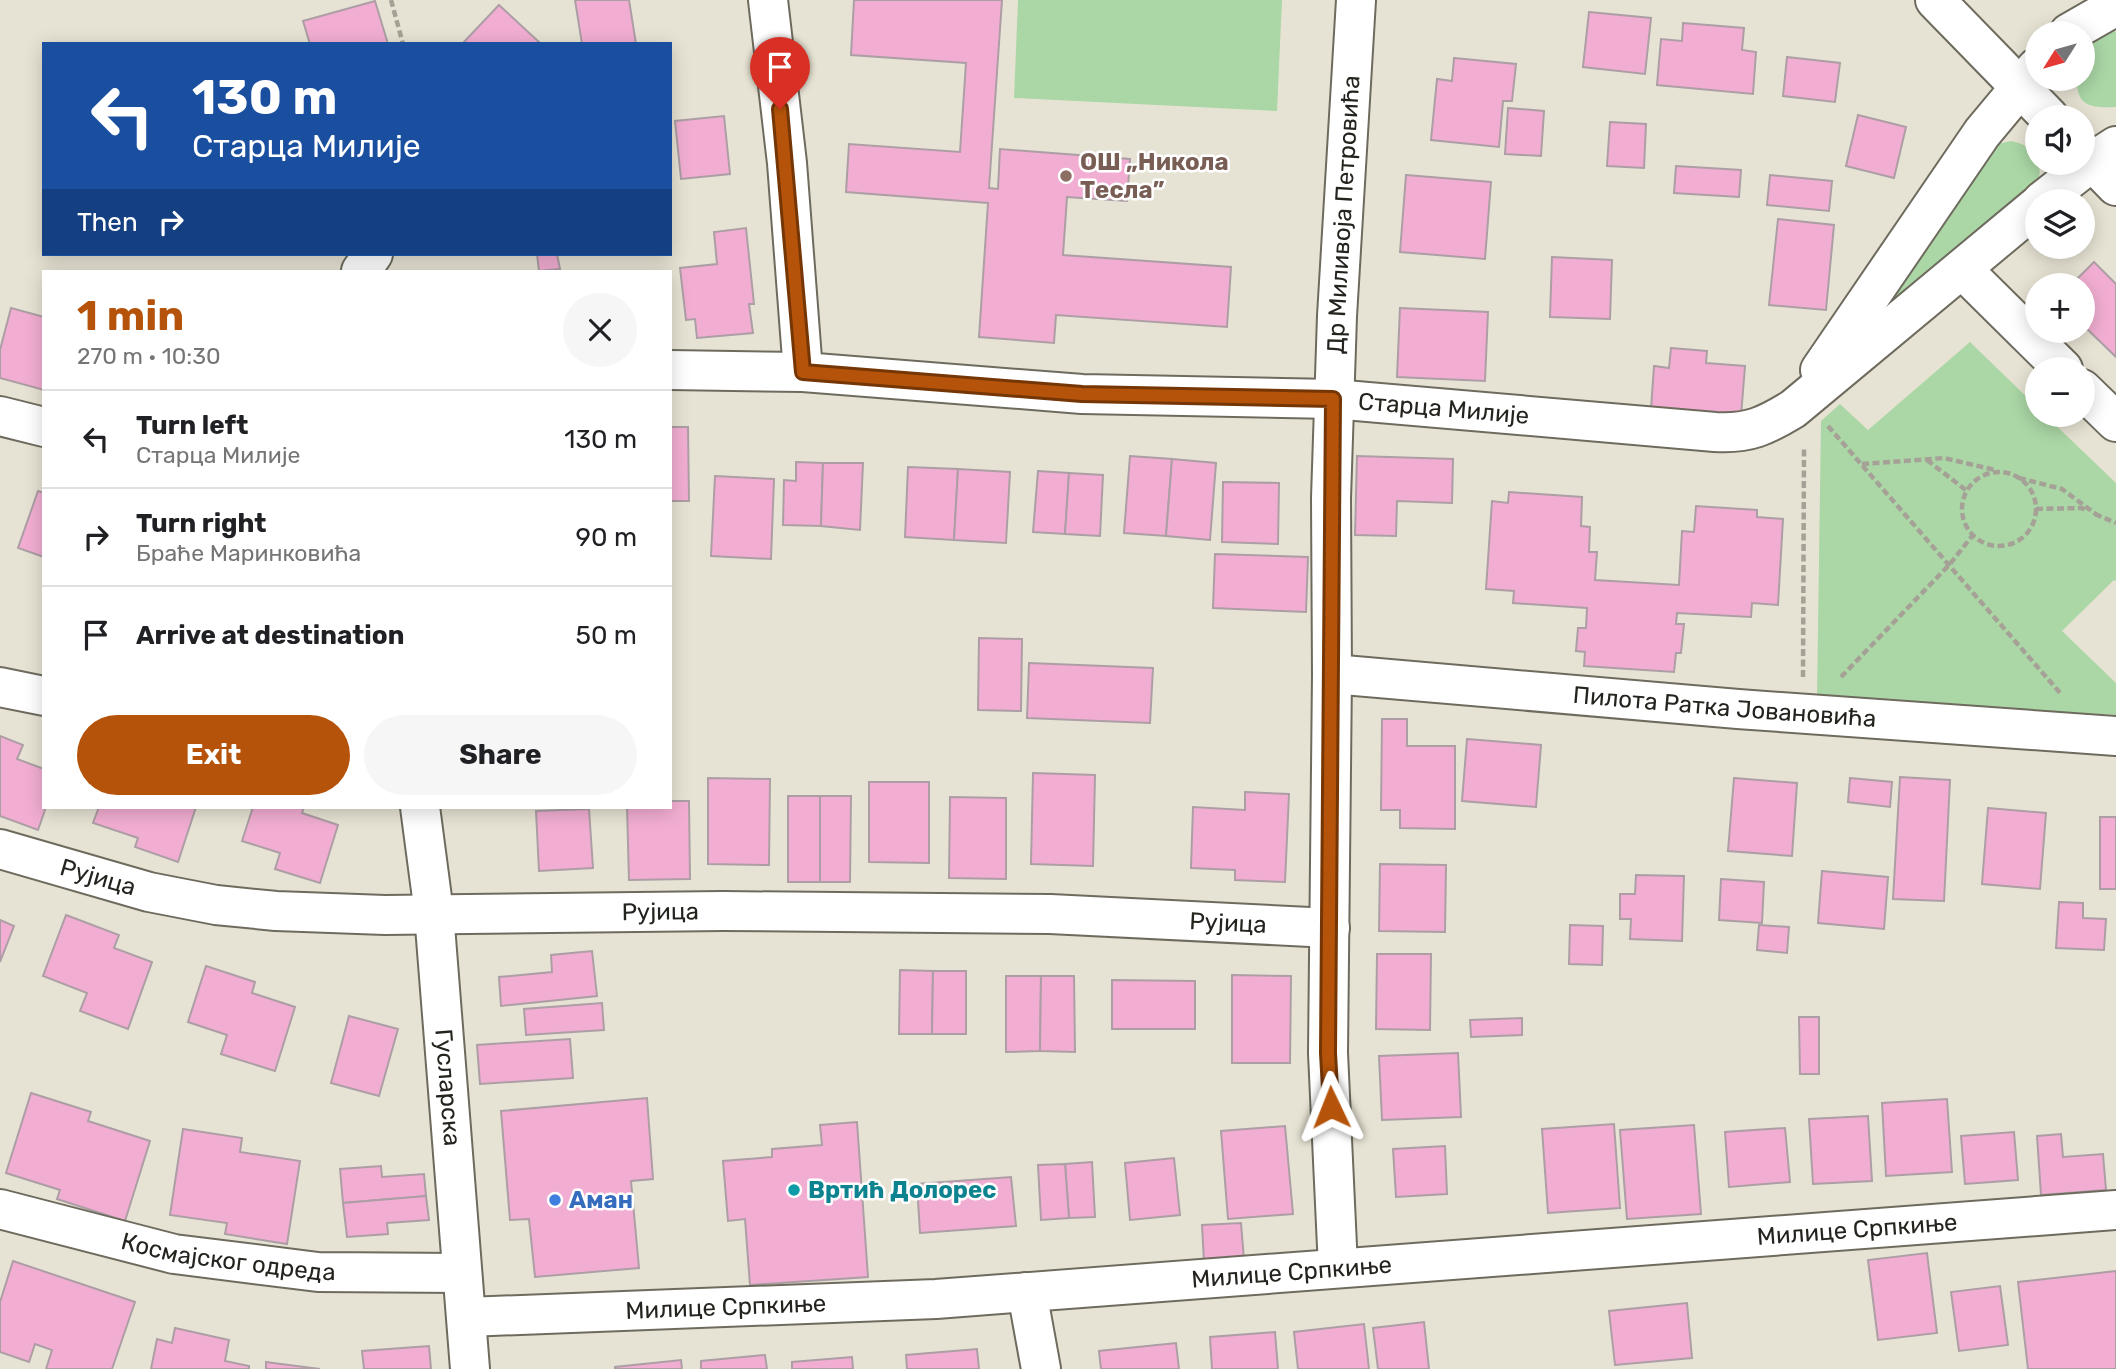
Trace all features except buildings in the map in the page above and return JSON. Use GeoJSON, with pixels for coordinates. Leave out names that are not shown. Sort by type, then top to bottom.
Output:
{"type":"FeatureCollection","features":[{"type":"Feature","properties":{"kind":"street"},"geometry":{"type":"LineString","coordinates":[[768,0],[787,163],[803,372]]}},
{"type":"Feature","properties":{"kind":"street","name":"Др Миливоја Петровића"},"geometry":{"type":"LineString","coordinates":[[1338,1268],[1328,1053],[1333,399],[1356,0]]}},
{"type":"Feature","properties":{"kind":"street"},"geometry":{"type":"LineString","coordinates":[[1935,0],[2025,75]]}},
{"type":"Feature","properties":{"kind":"street"},"geometry":{"type":"LineString","coordinates":[[2090,21],[2116,6]]}},
{"type":"Feature","properties":{"kind":"street","name":"Старца Милије"},"geometry":{"type":"LineString","coordinates":[[1799,404],[1982,133],[2025,81]]}},
{"type":"Feature","properties":{"kind":"street"},"geometry":{"type":"LineString","coordinates":[[2060,189],[2102,161]]}},
{"type":"Feature","properties":{"kind":"street","name":"Старца Милије"},"geometry":{"type":"LineString","coordinates":[[672,370],[803,372],[1082,394],[1333,399],[1731,433],[1761,428],[1799,404],[2025,215]]}},
{"type":"Feature","properties":{"kind":"street"},"geometry":{"type":"LineString","coordinates":[[1962,269],[2051,357]]}},
{"type":"Feature","properties":{"kind":"street"},"geometry":{"type":"LineString","coordinates":[[2095,402],[2116,422]]}},
{"type":"Feature","properties":{"kind":"street"},"geometry":{"type":"LineString","coordinates":[[0,416],[42,426]]}},
{"type":"Feature","properties":{"kind":"street","name":"Пилота Ратка Јовановића"},"geometry":{"type":"LineString","coordinates":[[1332,674],[2106,735]]}},
{"type":"Feature","properties":{"kind":"street"},"geometry":{"type":"LineString","coordinates":[[0,687],[42,696]]}},
{"type":"Feature","properties":{"kind":"street","name":"Гусларска"},"geometry":{"type":"LineString","coordinates":[[420,809],[434,913],[470,1369]]}},
{"type":"Feature","properties":{"kind":"street","name":"Рујица"},"geometry":{"type":"LineString","coordinates":[[0,849],[149,892],[216,905],[325,914],[723,911],[1050,915],[1330,928]]}},
{"type":"Feature","properties":{"kind":"street","name":"Космајског одреда"},"geometry":{"type":"LineString","coordinates":[[0,1209],[174,1254],[318,1272],[461,1273]]}},
{"type":"Feature","properties":{"kind":"street","name":"Милице Српкиње"},"geometry":{"type":"LineString","coordinates":[[467,1317],[936,1299],[2116,1210]]}},
{"type":"Feature","properties":{"kind":"street"},"geometry":{"type":"LineString","coordinates":[[1027,1292],[1041,1369]]}},
{"type":"Feature","properties":{"kind":"path"},"geometry":{"type":"LineString","coordinates":[[391,0],[402,42]]}},
{"type":"Feature","properties":{"kind":"path"},"geometry":{"type":"LineString","coordinates":[[1799,404],[1861,464],[2106,735]]}},
{"type":"Feature","properties":{"kind":"path"},"geometry":{"type":"LineString","coordinates":[[1799,404],[1802,713]]}},
{"type":"Feature","properties":{"kind":"path"},"geometry":{"type":"LineString","coordinates":[[1861,464],[1944,458],[2062,489],[2097,515]]}},
{"type":"Feature","properties":{"kind":"path"},"geometry":{"type":"LineString","coordinates":[[1927,459],[1967,491]]}},
{"type":"Feature","properties":{"kind":"path"},"geometry":{"type":"LineString","coordinates":[[2007,473],[1984,475],[1967,491],[1963,502],[1962,514],[1966,525],[1973,535],[1983,542],[1995,545],[2019,540],[2034,521],[2034,497],[2028,485],[2018,477]]}},
{"type":"Feature","properties":{"kind":"path"},"geometry":{"type":"LineString","coordinates":[[2036,509],[2082,508],[2116,523]]}},
{"type":"Feature","properties":{"kind":"path"},"geometry":{"type":"LineString","coordinates":[[1839,679],[1950,564],[1973,535]]}},
{"type":"Feature","properties":{"kind":"green space"},"geometry":{"type":"Polygon","coordinates":[[[1018,0],[1282,0],[1277,111],[1014,98],[1018,0]]]}},
{"type":"Feature","properties":{"kind":"green space"},"geometry":{"type":"Polygon","coordinates":[[[2111,29],[2116,32],[2116,107],[2090,105],[2079,95],[2078,91],[2095,91],[2096,39],[2111,29]]]}},
{"type":"Feature","properties":{"kind":"green space"},"geometry":{"type":"Polygon","coordinates":[[[2011,141],[2025,146],[2025,175],[2039,175],[2038,185],[2033,189],[2025,189],[2025,196],[1881,320],[1874,312],[1998,144],[2011,141]]]}},
{"type":"Feature","properties":{"kind":"green space"},"geometry":{"type":"Polygon","coordinates":[[[1970,342],[2025,395],[2025,427],[2058,427],[2116,483],[2116,581],[2062,631],[2116,683],[2116,715],[1817,698],[1821,421],[1840,404],[1868,430],[1970,342]]]}},
{"type":"Feature","properties":{"kind":"place","name":"ОШ „Никола Тесла”"},"geometry":{"type":"Point","coordinates":[1066,176]}},
{"type":"Feature","properties":{"kind":"place","name":"Вртић Долорес"},"geometry":{"type":"Point","coordinates":[794,1190]}},
{"type":"Feature","properties":{"kind":"place","name":"Аман"},"geometry":{"type":"Point","coordinates":[555,1200]}},
{"type":"Feature","properties":{"kind":"route"},"geometry":{"type":"LineString","coordinates":[[780,109],[787,163],[803,372],[1082,394],[1333,399],[1328,1053],[1331,1107]]}}]}
